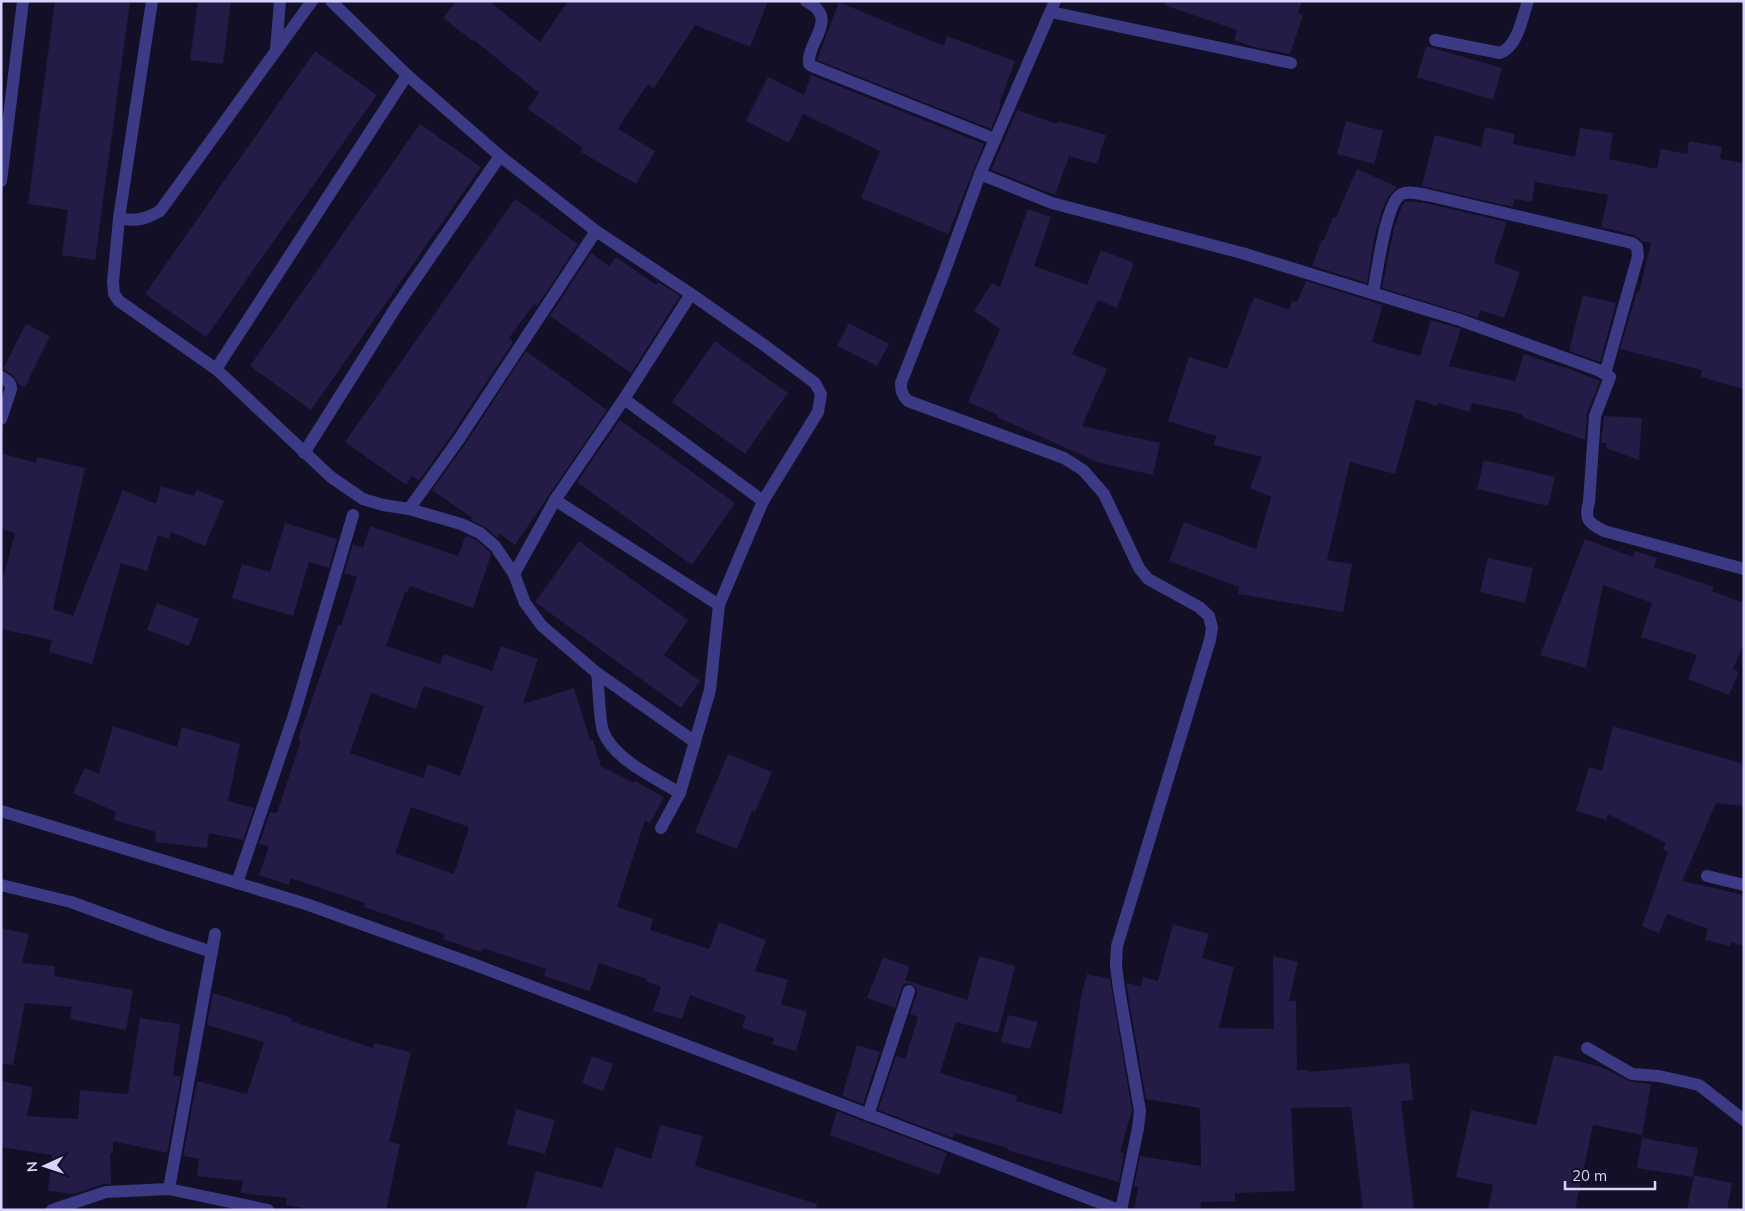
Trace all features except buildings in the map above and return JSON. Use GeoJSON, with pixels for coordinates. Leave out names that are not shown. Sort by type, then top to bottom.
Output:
{"type":"FeatureCollection","features":[{"type":"Feature","properties":{"kind":"street"},"geometry":{"type":"LineString","coordinates":[[1,180],[23,1]]}},
{"type":"Feature","properties":{"kind":"street"},"geometry":{"type":"LineString","coordinates":[[152,1],[119,218],[113,282],[114,294],[126,306],[216,369],[331,477],[363,499],[383,505],[409,509],[461,524],[480,533],[495,546],[514,574],[525,603],[542,626],[598,673],[695,742]]}},
{"type":"Feature","properties":{"kind":"street"},"geometry":{"type":"LineString","coordinates":[[276,50],[280,1]]}},
{"type":"Feature","properties":{"kind":"street"},"geometry":{"type":"LineString","coordinates":[[119,218],[130,221],[148,218],[160,211],[312,1]]}},
{"type":"Feature","properties":{"kind":"street"},"geometry":{"type":"LineString","coordinates":[[331,1],[408,75],[500,156],[596,231],[764,345],[815,383],[821,394],[818,412],[763,501],[719,605],[710,690],[680,793],[661,828]]}},
{"type":"Feature","properties":{"kind":"street"},"geometry":{"type":"LineString","coordinates":[[806,1],[819,9],[822,15],[818,36],[809,60],[810,64],[814,67],[995,138]]}},
{"type":"Feature","properties":{"kind":"street"},"geometry":{"type":"LineString","coordinates":[[1435,40],[1500,54],[1507,51],[1513,43],[1528,1]]}},
{"type":"Feature","properties":{"kind":"street"},"geometry":{"type":"LineString","coordinates":[[1,811],[306,904],[473,964],[1120,1210],[1140,1111],[1119,989],[1116,946],[1212,628],[1209,616],[1199,607],[1148,578],[1139,568],[1104,494],[1083,470],[1064,458],[908,400],[903,396],[901,383],[980,174],[1053,6],[1291,64]]}},
{"type":"Feature","properties":{"kind":"street"},"geometry":{"type":"LineString","coordinates":[[216,369],[408,75]]}},
{"type":"Feature","properties":{"kind":"street"},"geometry":{"type":"LineString","coordinates":[[304,453],[396,307],[500,156]]}},
{"type":"Feature","properties":{"kind":"street"},"geometry":{"type":"LineString","coordinates":[[980,174],[1052,203],[1242,253],[1460,320],[1605,374],[1610,377],[1595,416],[1589,502],[1586,514],[1588,520],[1604,531],[1744,568]]}},
{"type":"Feature","properties":{"kind":"street"},"geometry":{"type":"LineString","coordinates":[[1373,293],[1389,212],[1399,196],[1407,192],[1632,242],[1637,247],[1638,256],[1605,374]]}},
{"type":"Feature","properties":{"kind":"street"},"geometry":{"type":"LineString","coordinates":[[409,509],[459,439],[596,231]]}},
{"type":"Feature","properties":{"kind":"street"},"geometry":{"type":"LineString","coordinates":[[514,574],[555,500],[624,399],[691,294]]}},
{"type":"Feature","properties":{"kind":"street"},"geometry":{"type":"LineString","coordinates":[[1,377],[11,385],[1,419]]}},
{"type":"Feature","properties":{"kind":"street"},"geometry":{"type":"LineString","coordinates":[[624,399],[763,501]]}},
{"type":"Feature","properties":{"kind":"street"},"geometry":{"type":"LineString","coordinates":[[555,500],[719,605]]}},
{"type":"Feature","properties":{"kind":"street"},"geometry":{"type":"LineString","coordinates":[[237,883],[294,715],[353,514]]}},
{"type":"Feature","properties":{"kind":"street"},"geometry":{"type":"LineString","coordinates":[[598,673],[602,730],[611,747],[621,756],[680,793]]}},
{"type":"Feature","properties":{"kind":"street"},"geometry":{"type":"LineString","coordinates":[[1707,876],[1744,885]]}},
{"type":"Feature","properties":{"kind":"street"},"geometry":{"type":"LineString","coordinates":[[1,886],[70,902],[212,952]]}},
{"type":"Feature","properties":{"kind":"street"},"geometry":{"type":"LineString","coordinates":[[169,1188],[215,934]]}},
{"type":"Feature","properties":{"kind":"street"},"geometry":{"type":"LineString","coordinates":[[868,1115],[909,992]]}},
{"type":"Feature","properties":{"kind":"street"},"geometry":{"type":"LineString","coordinates":[[1587,1048],[1632,1074],[1659,1076],[1699,1085],[1744,1120]]}},
{"type":"Feature","properties":{"kind":"street"},"geometry":{"type":"LineString","coordinates":[[52,1210],[106,1192],[169,1188],[260,1209]]}}]}
